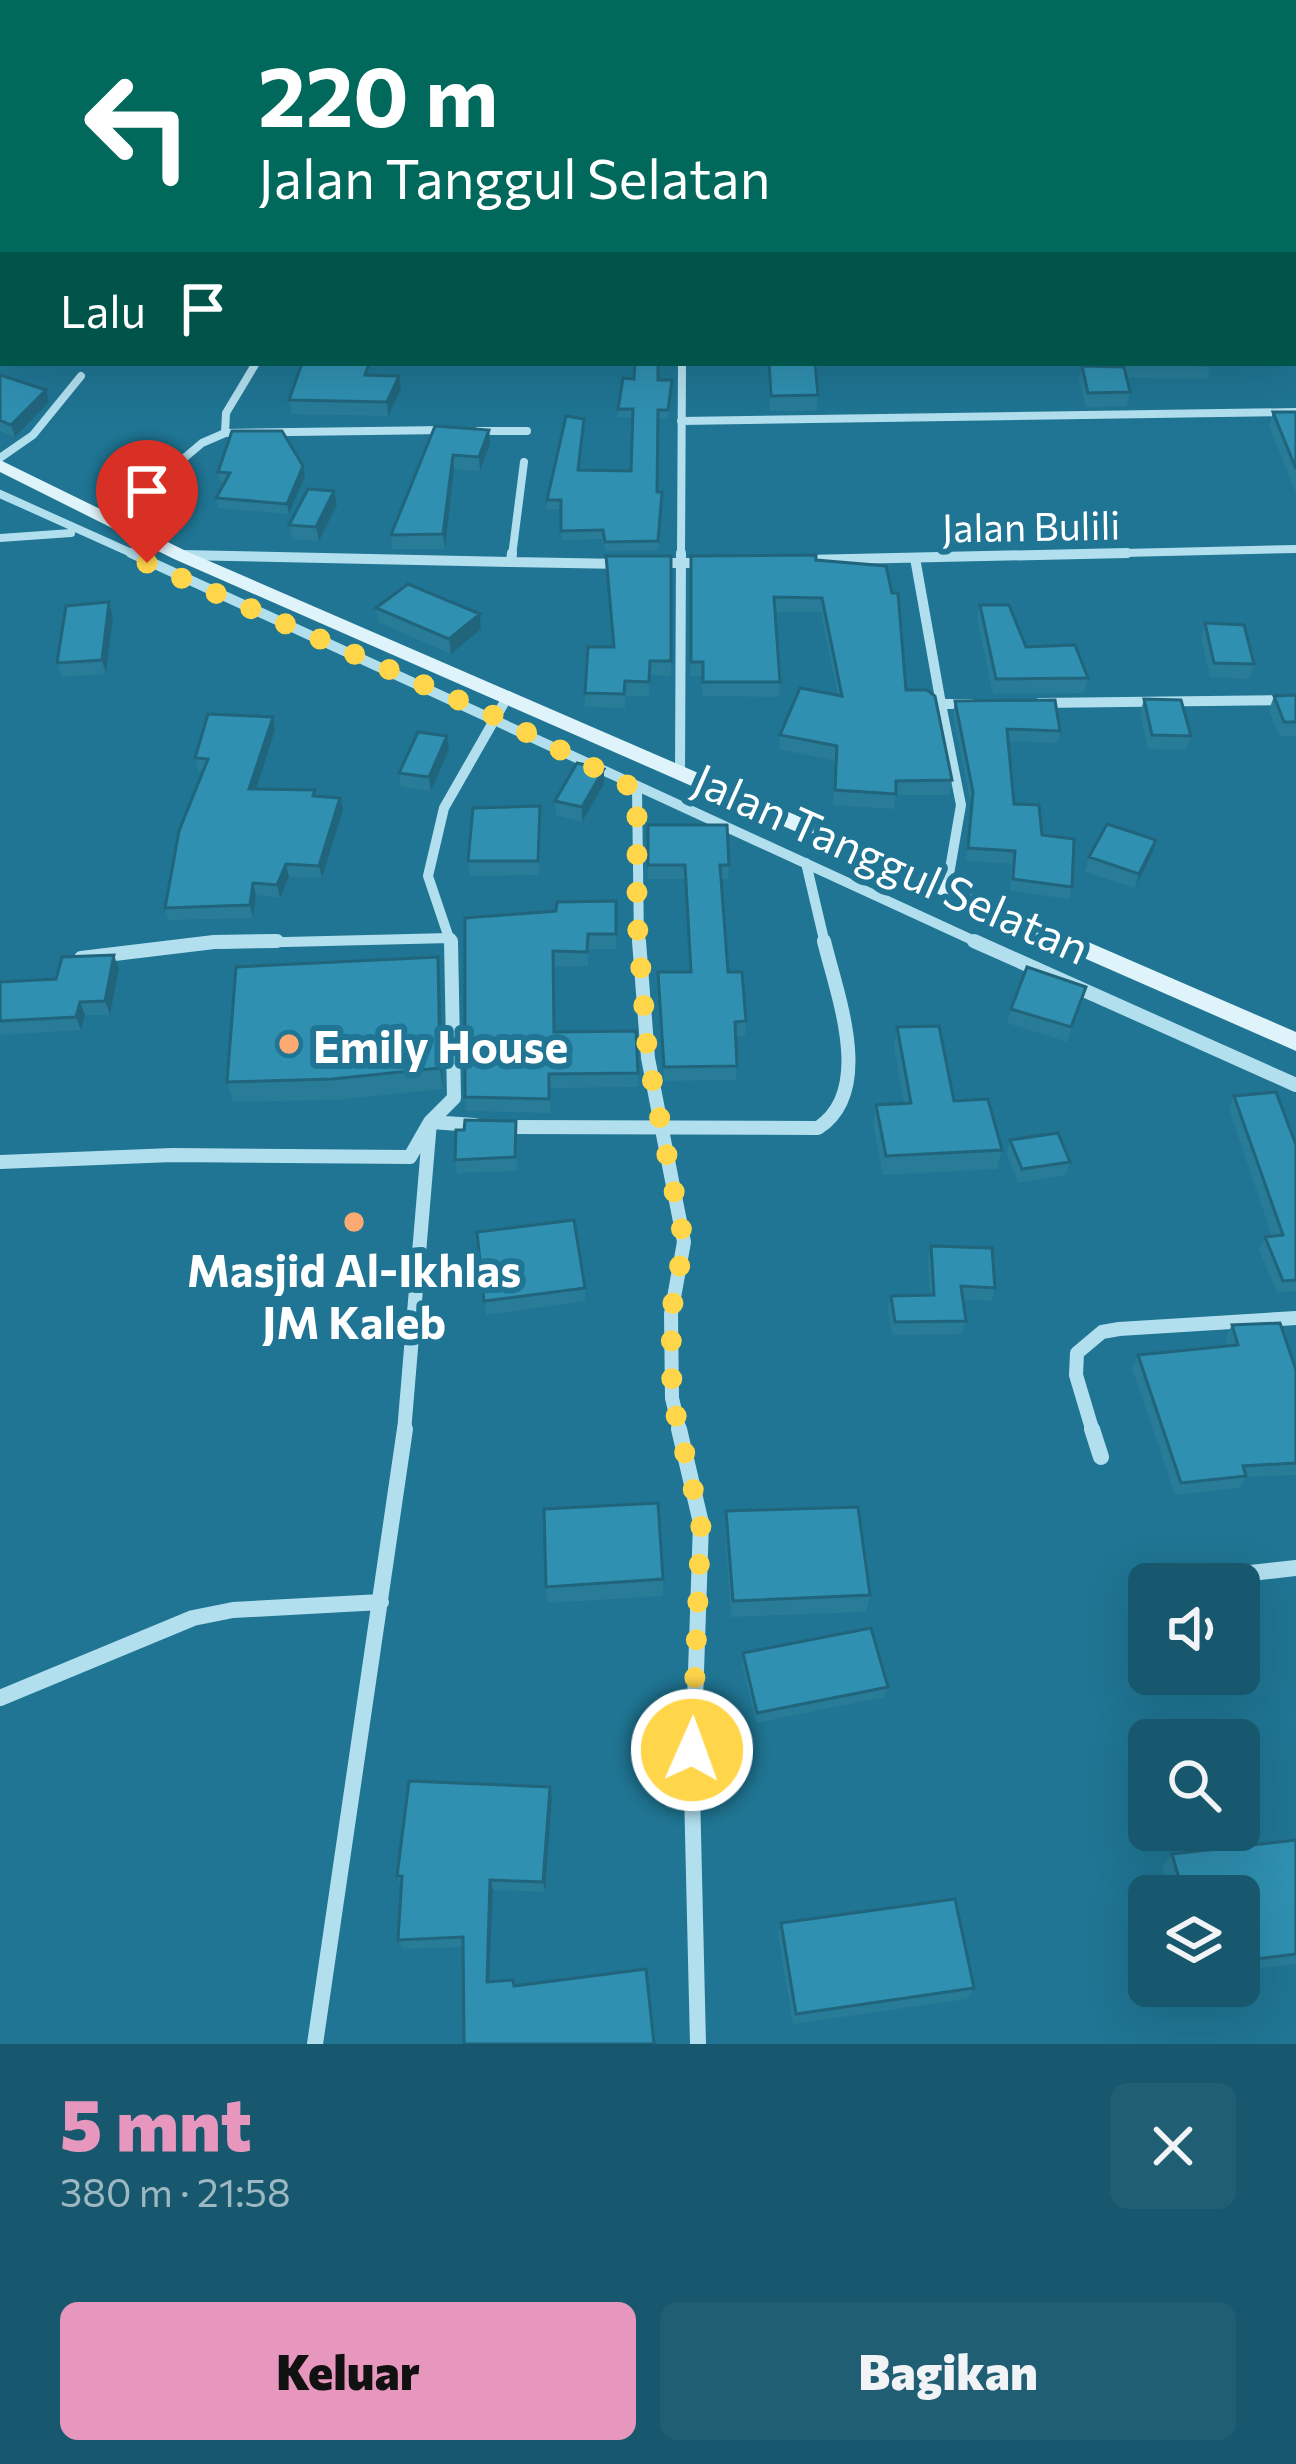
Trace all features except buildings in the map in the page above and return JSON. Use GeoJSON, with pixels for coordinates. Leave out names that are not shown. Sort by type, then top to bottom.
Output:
{"type":"FeatureCollection","features":[{"type":"Feature","properties":{"kind":"street"},"geometry":{"type":"LineString","coordinates":[[225,433],[226,413],[254,366]]}},
{"type":"Feature","properties":{"kind":"street"},"geometry":{"type":"LineString","coordinates":[[680,772],[682,366]]}},
{"type":"Feature","properties":{"kind":"street"},"geometry":{"type":"LineString","coordinates":[[0,461],[33,435],[81,376]]}},
{"type":"Feature","properties":{"kind":"street"},"geometry":{"type":"LineString","coordinates":[[681,421],[1296,412]]}},
{"type":"Feature","properties":{"kind":"street"},"geometry":{"type":"LineString","coordinates":[[110,520],[202,443],[225,433],[527,431]]}},
{"type":"Feature","properties":{"kind":"street","name":"Jalan Tanggul Selatan"},"geometry":{"type":"LineString","coordinates":[[0,461],[180,555],[1296,1042]]}},
{"type":"Feature","properties":{"kind":"street"},"geometry":{"type":"LineString","coordinates":[[511,562],[524,462]]}},
{"type":"Feature","properties":{"kind":"street","name":"Jalan Tanggul Selatan"},"geometry":{"type":"LineString","coordinates":[[0,494],[54,523],[495,716],[637,790],[1296,1085]]}},
{"type":"Feature","properties":{"kind":"street"},"geometry":{"type":"LineString","coordinates":[[0,538],[78,533]]}},
{"type":"Feature","properties":{"kind":"street","name":"Jalan Bulili"},"geometry":{"type":"LineString","coordinates":[[947,886],[961,805],[915,558],[1296,549]]}},
{"type":"Feature","properties":{"kind":"street"},"geometry":{"type":"LineString","coordinates":[[180,555],[730,562]]}},
{"type":"Feature","properties":{"kind":"street"},"geometry":{"type":"LineString","coordinates":[[801,560],[915,558]]}},
{"type":"Feature","properties":{"kind":"street"},"geometry":{"type":"LineString","coordinates":[[0,1162],[172,1155],[410,1157],[430,1122],[454,1098],[451,938],[428,876],[433,846],[444,808],[508,696]]}},
{"type":"Feature","properties":{"kind":"street"},"geometry":{"type":"LineString","coordinates":[[1030,704],[1296,700]]}},
{"type":"Feature","properties":{"kind":"street"},"geometry":{"type":"LineString","coordinates":[[941,704],[986,704]]}},
{"type":"Feature","properties":{"kind":"street"},"geometry":{"type":"LineString","coordinates":[[637,790],[637,920],[657,1125],[684,1242],[671,1314],[672,1398],[701,1523],[692,1770],[698,2044]]}},
{"type":"Feature","properties":{"kind":"street"},"geometry":{"type":"LineString","coordinates":[[430,1122],[555,1132],[657,1125],[818,1128],[838,1116],[847,1096],[840,1029],[806,863]]}},
{"type":"Feature","properties":{"kind":"street"},"geometry":{"type":"LineString","coordinates":[[80,958],[214,942],[451,938]]}},
{"type":"Feature","properties":{"kind":"street"},"geometry":{"type":"LineString","coordinates":[[315,2044],[381,1601],[425,1256],[430,1122]]}},
{"type":"Feature","properties":{"kind":"street"},"geometry":{"type":"LineString","coordinates":[[1101,1457],[1076,1375],[1077,1353],[1093,1338],[1119,1329],[1293,1318],[1296,1335]]}},
{"type":"Feature","properties":{"kind":"street"},"geometry":{"type":"LineString","coordinates":[[1260,1572],[1296,1568]]}},
{"type":"Feature","properties":{"kind":"street"},"geometry":{"type":"LineString","coordinates":[[0,1698],[193,1618],[233,1610],[381,1601]]}},
{"type":"Feature","properties":{"kind":"place","name":"Emily House"},"geometry":{"type":"Point","coordinates":[289,1044]}},
{"type":"Feature","properties":{"kind":"place","name":"Masjid Al-Ikhlas JM Kaleb"},"geometry":{"type":"Point","coordinates":[354,1222]}},
{"type":"Feature","properties":{"kind":"route"},"geometry":{"type":"LineString","coordinates":[[147,563],[495,716],[637,790],[637,920],[648,1058],[657,1125],[677,1192],[684,1242],[671,1314],[672,1398],[702,1539],[692,1750]]}}]}
